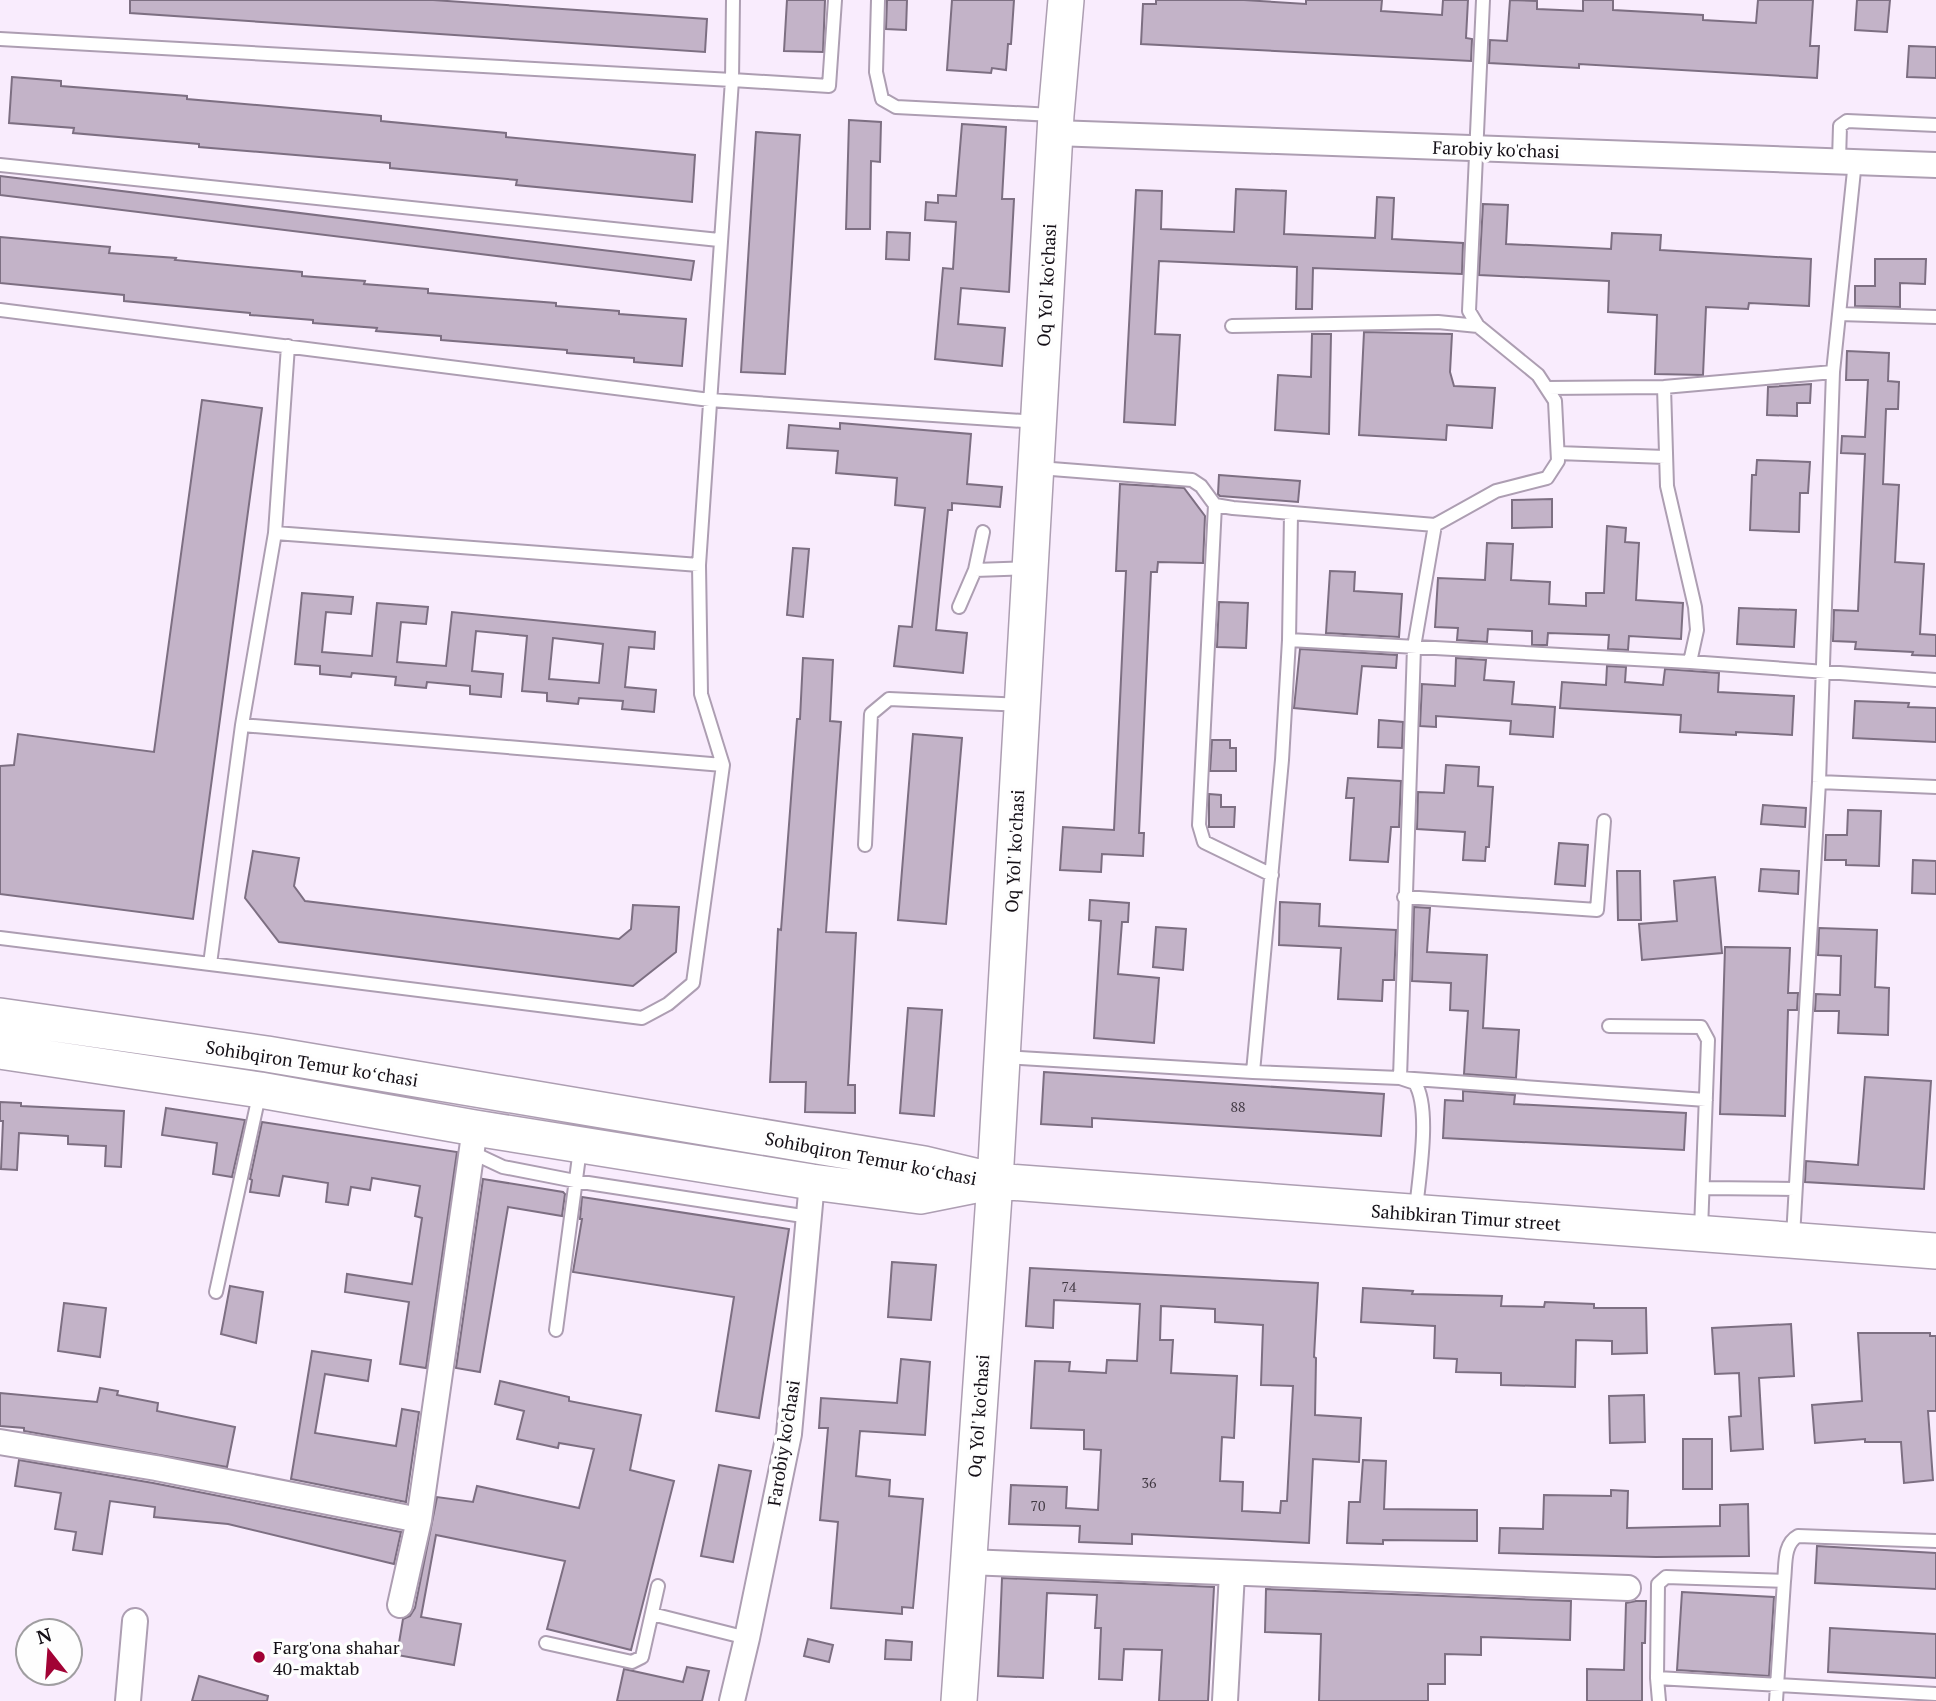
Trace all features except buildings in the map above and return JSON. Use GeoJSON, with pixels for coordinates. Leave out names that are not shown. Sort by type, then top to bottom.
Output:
{"type":"FeatureCollection","features":[{"type":"Feature","properties":{"kind":"main road","name":"Oq Yol' ko'chasi"},"geometry":{"type":"LineString","coordinates":[[959,1701],[995,1181],[1035,468],[1066,0]]}},
{"type":"Feature","properties":{"kind":"main road","name":"Sohibqiron Temur koʻchasi"},"geometry":{"type":"LineString","coordinates":[[0,1016],[267,1054],[923,1164],[995,1181]]}},
{"type":"Feature","properties":{"kind":"main road","name":"Sohibqiron Temur koʻchasi"},"geometry":{"type":"LineString","coordinates":[[0,1051],[260,1090],[473,1140],[580,1145],[812,1182],[920,1196],[995,1181]]}},
{"type":"Feature","properties":{"kind":"main road","name":"Sahibkiran Timur street"},"geometry":{"type":"LineString","coordinates":[[995,1181],[1936,1251]]}},
{"type":"Feature","properties":{"kind":"street","name":"Farobiy ko'chasi"},"geometry":{"type":"LineString","coordinates":[[1056,124],[1475,148],[1936,165]]}},
{"type":"Feature","properties":{"kind":"street"},"geometry":{"type":"LineString","coordinates":[[400,1605],[419,1520],[473,1140]]}},
{"type":"Feature","properties":{"kind":"street","name":"Farobiy ko'chasi"},"geometry":{"type":"LineString","coordinates":[[732,1701],[789,1434],[812,1182]]}},
{"type":"Feature","properties":{"kind":"street"},"geometry":{"type":"LineString","coordinates":[[0,1442],[156,1468],[419,1520]]}},
{"type":"Feature","properties":{"kind":"street"},"geometry":{"type":"LineString","coordinates":[[967,1562],[1628,1588]]}},
{"type":"Feature","properties":{"kind":"street"},"geometry":{"type":"LineString","coordinates":[[1225,1701],[1232,1573]]}},
{"type":"Feature","properties":{"kind":"street"},"geometry":{"type":"LineString","coordinates":[[128,1701],[135,1621]]}},
{"type":"Feature","properties":{"kind":"lane"},"geometry":{"type":"LineString","coordinates":[[0,937],[642,1018],[668,1004],[693,983],[723,765],[701,694],[699,565],[719,240],[732,80],[733,0]]}},
{"type":"Feature","properties":{"kind":"lane"},"geometry":{"type":"LineString","coordinates":[[0,39],[829,86],[835,0]]}},
{"type":"Feature","properties":{"kind":"lane"},"geometry":{"type":"LineString","coordinates":[[878,0],[876,72],[882,99],[896,107],[1056,124]]}},
{"type":"Feature","properties":{"kind":"lane"},"geometry":{"type":"LineString","coordinates":[[1214,505],[1435,525],[1496,491],[1546,478],[1558,461],[1555,401],[1538,375],[1478,326],[1469,311],[1483,0]]}},
{"type":"Feature","properties":{"kind":"lane"},"geometry":{"type":"LineString","coordinates":[[1792,1241],[1818,782],[1833,372],[1839,314],[1847,160],[1840,126],[1847,121],[1936,125]]}},
{"type":"Feature","properties":{"kind":"lane"},"geometry":{"type":"LineString","coordinates":[[0,165],[719,240]]}},
{"type":"Feature","properties":{"kind":"lane"},"geometry":{"type":"LineString","coordinates":[[0,310],[710,400],[1038,422]]}},
{"type":"Feature","properties":{"kind":"lane"},"geometry":{"type":"LineString","coordinates":[[1839,314],[1936,317]]}},
{"type":"Feature","properties":{"kind":"lane"},"geometry":{"type":"LineString","coordinates":[[1232,326],[1438,323],[1478,326]]}},
{"type":"Feature","properties":{"kind":"lane"},"geometry":{"type":"LineString","coordinates":[[210,964],[242,725],[275,533],[288,346]]}},
{"type":"Feature","properties":{"kind":"lane"},"geometry":{"type":"LineString","coordinates":[[1547,388],[1664,387],[1833,372]]}},
{"type":"Feature","properties":{"kind":"lane"},"geometry":{"type":"LineString","coordinates":[[1664,387],[1667,486],[1695,607],[1697,630],[1690,662]]}},
{"type":"Feature","properties":{"kind":"lane"},"geometry":{"type":"LineString","coordinates":[[1558,453],[1665,457]]}},
{"type":"Feature","properties":{"kind":"lane"},"geometry":{"type":"LineString","coordinates":[[1035,468],[1192,480],[1201,486],[1214,505],[1199,825],[1204,842],[1272,875]]}},
{"type":"Feature","properties":{"kind":"lane"},"geometry":{"type":"LineString","coordinates":[[1253,1072],[1282,760],[1289,640],[1291,514]]}},
{"type":"Feature","properties":{"kind":"lane"},"geometry":{"type":"LineString","coordinates":[[1400,1078],[1414,647],[1435,525]]}},
{"type":"Feature","properties":{"kind":"lane"},"geometry":{"type":"LineString","coordinates":[[959,607],[975,570],[983,531]]}},
{"type":"Feature","properties":{"kind":"lane"},"geometry":{"type":"LineString","coordinates":[[275,533],[699,565]]}},
{"type":"Feature","properties":{"kind":"lane"},"geometry":{"type":"LineString","coordinates":[[975,570],[1030,568]]}},
{"type":"Feature","properties":{"kind":"lane"},"geometry":{"type":"LineString","coordinates":[[1289,640],[1690,662],[1936,680]]}},
{"type":"Feature","properties":{"kind":"lane"},"geometry":{"type":"LineString","coordinates":[[865,845],[871,714],[889,699],[1022,705]]}},
{"type":"Feature","properties":{"kind":"lane"},"geometry":{"type":"LineString","coordinates":[[242,725],[723,765]]}},
{"type":"Feature","properties":{"kind":"lane"},"geometry":{"type":"LineString","coordinates":[[1818,782],[1936,787]]}},
{"type":"Feature","properties":{"kind":"lane"},"geometry":{"type":"LineString","coordinates":[[1404,897],[1597,910],[1604,821]]}},
{"type":"Feature","properties":{"kind":"lane"},"geometry":{"type":"LineString","coordinates":[[1609,1026],[1701,1027],[1708,1040],[1701,1234]]}},
{"type":"Feature","properties":{"kind":"lane"},"geometry":{"type":"LineString","coordinates":[[1002,1057],[1400,1078],[1706,1100]]}},
{"type":"Feature","properties":{"kind":"lane"},"geometry":{"type":"LineString","coordinates":[[1400,1078],[1415,1083],[1421,1093],[1416,1213]]}},
{"type":"Feature","properties":{"kind":"lane"},"geometry":{"type":"LineString","coordinates":[[216,1292],[260,1090]]}},
{"type":"Feature","properties":{"kind":"lane"},"geometry":{"type":"LineString","coordinates":[[473,1140],[503,1167],[575,1181],[809,1217]]}},
{"type":"Feature","properties":{"kind":"lane"},"geometry":{"type":"LineString","coordinates":[[556,1329],[580,1145]]}},
{"type":"Feature","properties":{"kind":"lane"},"geometry":{"type":"LineString","coordinates":[[1703,1188],[1795,1189]]}},
{"type":"Feature","properties":{"kind":"lane"},"geometry":{"type":"LineString","coordinates":[[1776,1701],[1784,1581],[1790,1540],[1798,1536],[1936,1541]]}},
{"type":"Feature","properties":{"kind":"lane"},"geometry":{"type":"LineString","coordinates":[[1659,1701],[1658,1584],[1661,1580],[1667,1577],[1784,1581]]}},
{"type":"Feature","properties":{"kind":"lane"},"geometry":{"type":"LineString","coordinates":[[546,1643],[632,1662],[642,1657],[658,1586]]}},
{"type":"Feature","properties":{"kind":"lane"},"geometry":{"type":"LineString","coordinates":[[652,1614],[747,1638]]}},
{"type":"Feature","properties":{"kind":"lane"},"geometry":{"type":"LineString","coordinates":[[1657,1678],[1936,1694]]}},
{"type":"Feature","properties":{"kind":"place","name":"Farg'ona shahar 40-maktab"},"geometry":{"type":"Point","coordinates":[259,1657]}}]}
